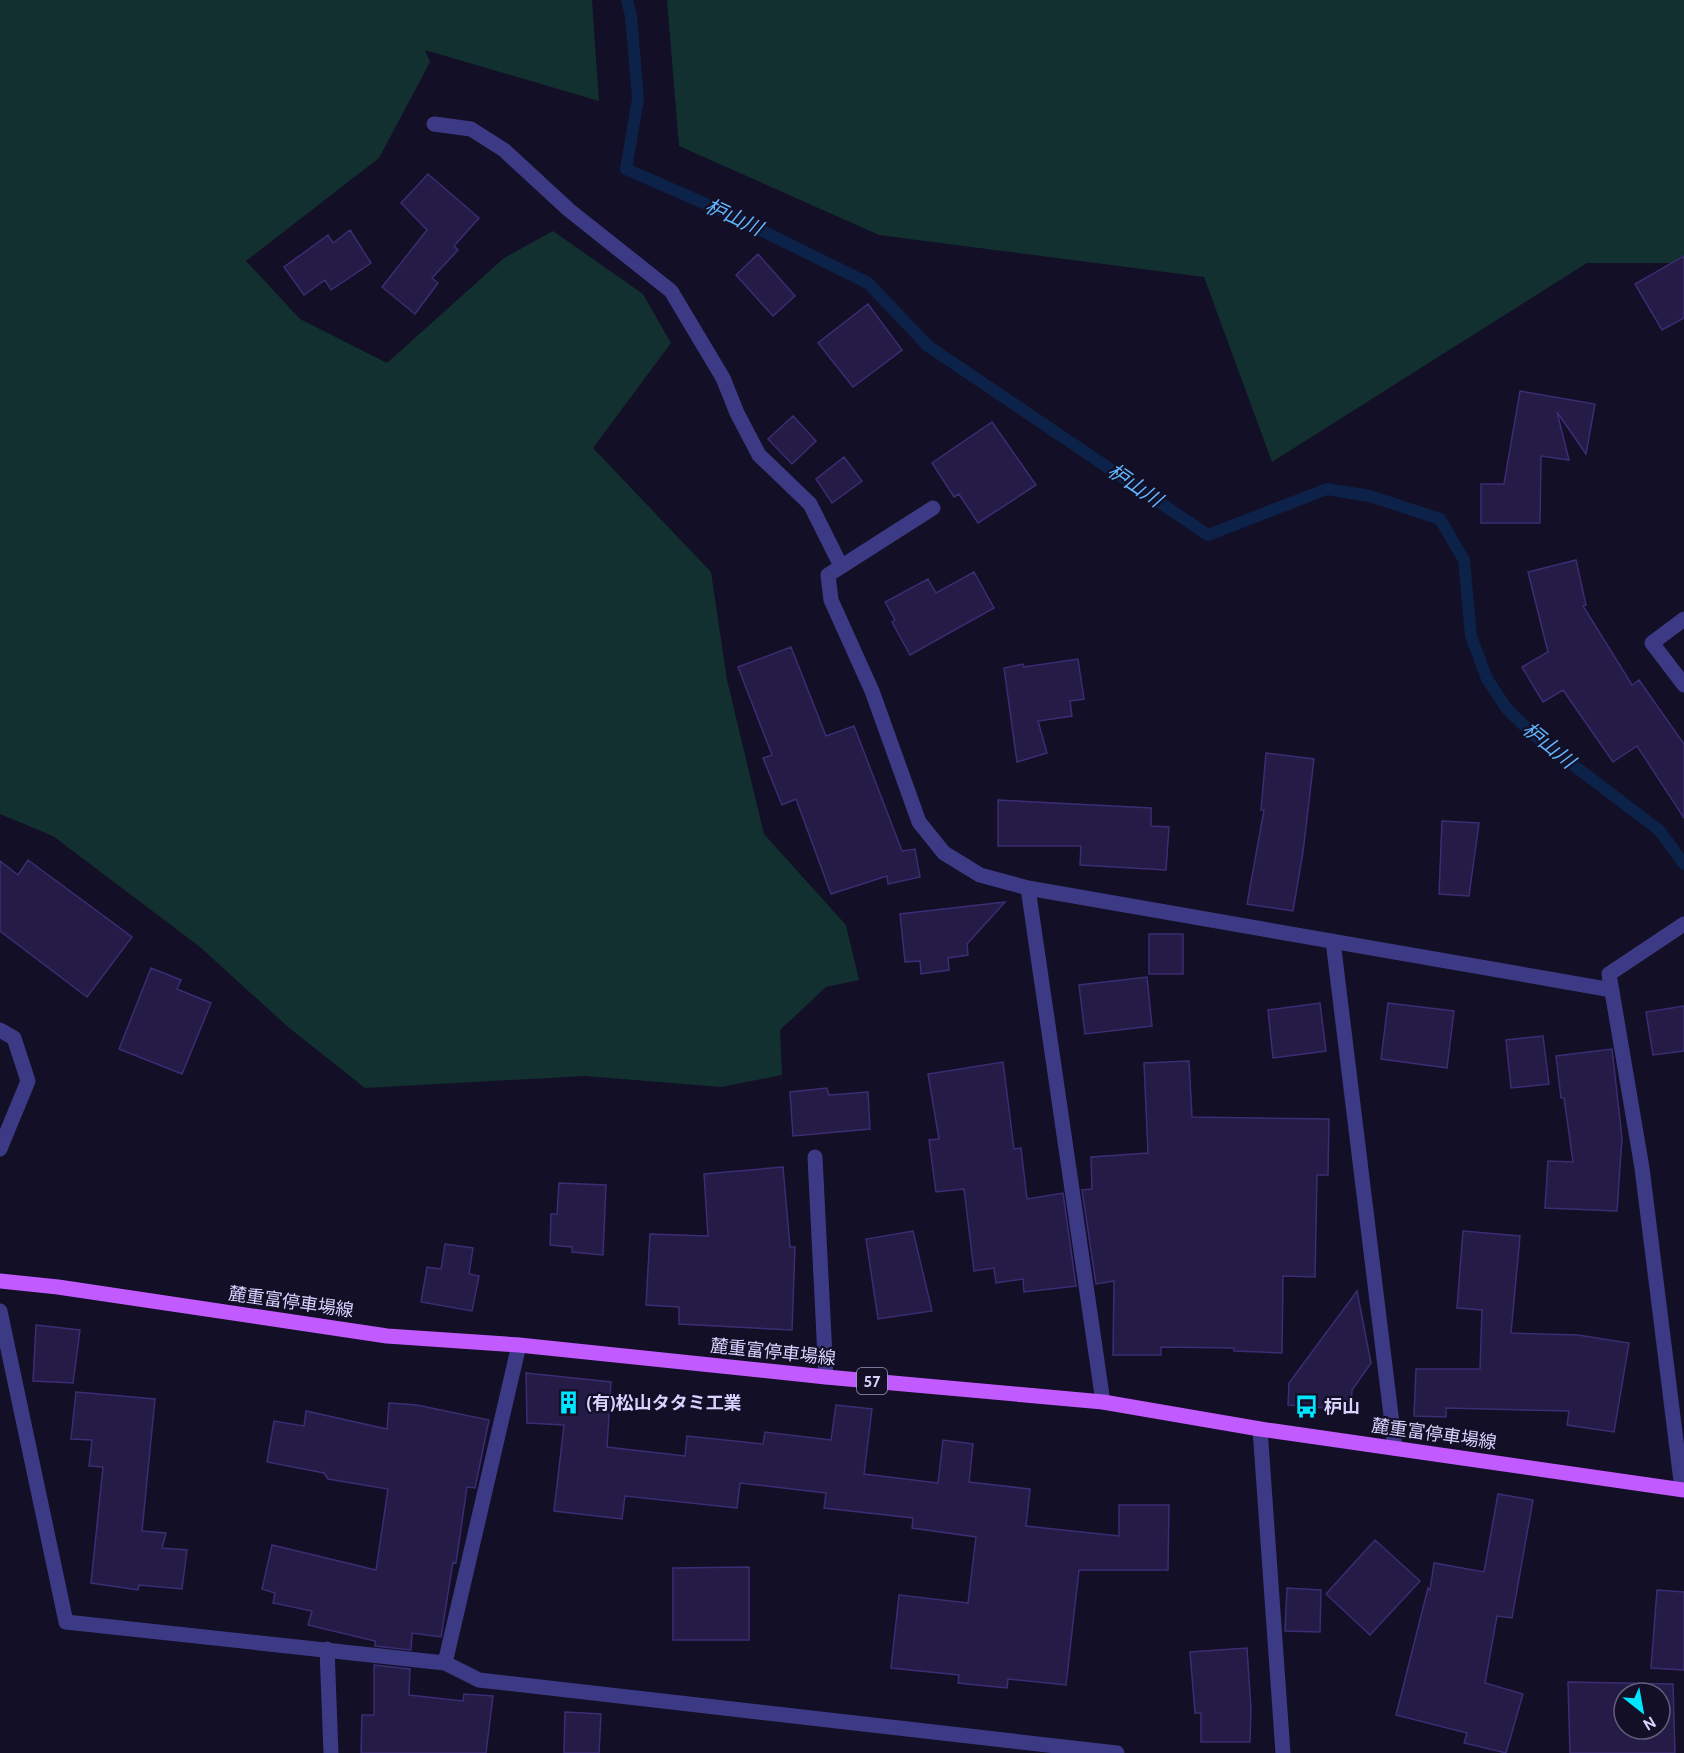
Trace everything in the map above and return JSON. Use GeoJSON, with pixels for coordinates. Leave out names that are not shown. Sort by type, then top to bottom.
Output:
{"type":"FeatureCollection","features":[{"type":"Feature","properties":{"kind":"main road","name":"麓重富停車場線"},"geometry":{"type":"LineString","coordinates":[[0,1281],[58,1287],[387,1336],[519,1346],[1103,1402],[1260,1429],[1683,1489]]}},
{"type":"Feature","properties":{"kind":"street"},"geometry":{"type":"LineString","coordinates":[[434,124],[471,129],[504,150],[568,210],[671,291],[723,378],[736,413],[759,454],[810,504],[842,567]]}},
{"type":"Feature","properties":{"kind":"street"},"geometry":{"type":"LineString","coordinates":[[933,508],[828,575],[831,600],[872,691],[920,822],[944,853],[980,875],[1028,888],[1612,990]]}},
{"type":"Feature","properties":{"kind":"street"},"geometry":{"type":"LineString","coordinates":[[1684,619],[1652,642],[1684,685]]}},
{"type":"Feature","properties":{"kind":"street"},"geometry":{"type":"LineString","coordinates":[[1028,888],[1103,1402]]}},
{"type":"Feature","properties":{"kind":"street"},"geometry":{"type":"LineString","coordinates":[[1683,1489],[1642,1168],[1609,974],[1684,924]]}},
{"type":"Feature","properties":{"kind":"street"},"geometry":{"type":"LineString","coordinates":[[1332,941],[1395,1448]]}},
{"type":"Feature","properties":{"kind":"street"},"geometry":{"type":"LineString","coordinates":[[0,1030],[14,1038],[28,1081],[0,1149]]}},
{"type":"Feature","properties":{"kind":"street"},"geometry":{"type":"LineString","coordinates":[[815,1157],[826,1377]]}},
{"type":"Feature","properties":{"kind":"street"},"geometry":{"type":"LineString","coordinates":[[0,1311],[66,1622],[445,1663],[479,1680],[1117,1753]]}},
{"type":"Feature","properties":{"kind":"street"},"geometry":{"type":"LineString","coordinates":[[445,1663],[519,1346]]}},
{"type":"Feature","properties":{"kind":"street"},"geometry":{"type":"LineString","coordinates":[[1260,1429],[1283,1753]]}},
{"type":"Feature","properties":{"kind":"street"},"geometry":{"type":"LineString","coordinates":[[327,1650],[331,1753]]}},
{"type":"Feature","properties":{"kind":"green space"},"geometry":{"type":"Polygon","coordinates":[[[0,0],[592,0],[599,101],[425,50],[430,62],[379,158],[246,261],[300,319],[387,363],[504,258],[553,231],[643,294],[671,343],[593,448],[711,572],[727,680],[764,834],[846,925],[859,980],[826,987],[780,1030],[782,1075],[721,1087],[585,1076],[365,1088],[288,1027],[200,947],[53,836],[0,814],[0,0]]]}},
{"type":"Feature","properties":{"kind":"green space"},"geometry":{"type":"Polygon","coordinates":[[[667,0],[1684,0],[1684,263],[1587,263],[1272,462],[1204,277],[879,235],[679,146],[667,0]]]}},
{"type":"Feature","properties":{"kind":"building"},"geometry":{"type":"Polygon","coordinates":[[[428,174],[479,218],[454,246],[458,250],[432,278],[438,283],[415,314],[382,287],[427,230],[401,203],[428,174]]]}},
{"type":"Feature","properties":{"kind":"building"},"geometry":{"type":"Polygon","coordinates":[[[350,230],[371,263],[331,290],[325,280],[304,295],[284,267],[328,235],[333,243],[350,230]]]}},
{"type":"Feature","properties":{"kind":"building"},"geometry":{"type":"Polygon","coordinates":[[[758,254],[795,296],[773,316],[736,275],[758,254]]]}},
{"type":"Feature","properties":{"kind":"building"},"geometry":{"type":"Polygon","coordinates":[[[1684,256],[1684,318],[1662,330],[1635,284],[1684,256]]]}},
{"type":"Feature","properties":{"kind":"building"},"geometry":{"type":"Polygon","coordinates":[[[868,304],[902,350],[853,387],[818,343],[868,304]]]}},
{"type":"Feature","properties":{"kind":"building"},"geometry":{"type":"Polygon","coordinates":[[[1520,391],[1595,404],[1586,454],[1557,412],[1569,460],[1541,456],[1540,523],[1481,523],[1481,484],[1504,484],[1520,391]]]}},
{"type":"Feature","properties":{"kind":"building"},"geometry":{"type":"Polygon","coordinates":[[[793,416],[816,441],[792,464],[768,439],[793,416]]]}},
{"type":"Feature","properties":{"kind":"building"},"geometry":{"type":"Polygon","coordinates":[[[992,422],[1036,485],[978,523],[959,494],[954,497],[932,463],[992,422]]]}},
{"type":"Feature","properties":{"kind":"building"},"geometry":{"type":"Polygon","coordinates":[[[844,457],[862,481],[832,503],[816,479],[844,457]]]}},
{"type":"Feature","properties":{"kind":"building"},"geometry":{"type":"Polygon","coordinates":[[[1576,560],[1586,605],[1583,606],[1632,685],[1639,680],[1684,744],[1684,818],[1637,746],[1613,762],[1563,690],[1543,702],[1522,667],[1548,652],[1528,572],[1576,560]]]}},
{"type":"Feature","properties":{"kind":"building"},"geometry":{"type":"Polygon","coordinates":[[[974,572],[994,608],[910,655],[892,622],[895,620],[885,602],[928,579],[936,593],[974,572]]]}},
{"type":"Feature","properties":{"kind":"building"},"geometry":{"type":"Polygon","coordinates":[[[791,647],[826,736],[854,726],[902,851],[915,849],[920,877],[888,884],[887,876],[831,894],[796,799],[782,805],[763,758],[772,755],[738,667],[791,647]]]}},
{"type":"Feature","properties":{"kind":"building"},"geometry":{"type":"Polygon","coordinates":[[[1078,659],[1084,699],[1070,701],[1072,716],[1038,721],[1047,753],[1017,762],[1004,668],[1078,659]]]}},
{"type":"Feature","properties":{"kind":"building"},"geometry":{"type":"Polygon","coordinates":[[[1266,753],[1314,759],[1303,852],[1293,911],[1247,904],[1264,810],[1261,810],[1266,753]]]}},
{"type":"Feature","properties":{"kind":"building"},"geometry":{"type":"Polygon","coordinates":[[[998,800],[1151,808],[1151,826],[1169,827],[1166,870],[1080,865],[1081,846],[998,846],[998,800]]]}},
{"type":"Feature","properties":{"kind":"building"},"geometry":{"type":"Polygon","coordinates":[[[1442,821],[1479,823],[1469,896],[1439,894],[1442,821]]]}},
{"type":"Feature","properties":{"kind":"building"},"geometry":{"type":"Polygon","coordinates":[[[28,860],[132,937],[87,997],[0,931],[0,861],[18,875],[28,860]]]}},
{"type":"Feature","properties":{"kind":"building"},"geometry":{"type":"Polygon","coordinates":[[[1005,902],[967,944],[968,955],[948,958],[949,970],[921,974],[920,961],[905,962],[900,914],[1005,902]]]}},
{"type":"Feature","properties":{"kind":"building"},"geometry":{"type":"Polygon","coordinates":[[[1149,934],[1183,934],[1183,974],[1149,974],[1149,934]]]}},
{"type":"Feature","properties":{"kind":"building"},"geometry":{"type":"Polygon","coordinates":[[[151,968],[181,980],[177,989],[211,1003],[182,1074],[119,1049],[151,968]]]}},
{"type":"Feature","properties":{"kind":"building"},"geometry":{"type":"Polygon","coordinates":[[[1147,977],[1152,1026],[1085,1034],[1079,985],[1147,977]]]}},
{"type":"Feature","properties":{"kind":"building"},"geometry":{"type":"Polygon","coordinates":[[[1320,1003],[1326,1051],[1273,1058],[1268,1010],[1320,1003]]]}},
{"type":"Feature","properties":{"kind":"building"},"geometry":{"type":"Polygon","coordinates":[[[1388,1003],[1454,1011],[1447,1068],[1381,1059],[1388,1003]]]}},
{"type":"Feature","properties":{"kind":"building"},"geometry":{"type":"Polygon","coordinates":[[[1684,1006],[1684,1051],[1653,1055],[1646,1012],[1684,1006]]]}},
{"type":"Feature","properties":{"kind":"building"},"geometry":{"type":"Polygon","coordinates":[[[1543,1036],[1549,1084],[1511,1088],[1506,1040],[1543,1036]]]}},
{"type":"Feature","properties":{"kind":"building"},"geometry":{"type":"Polygon","coordinates":[[[1612,1049],[1622,1138],[1617,1211],[1545,1208],[1548,1161],[1573,1162],[1556,1056],[1612,1049]]]}},
{"type":"Feature","properties":{"kind":"building"},"geometry":{"type":"Polygon","coordinates":[[[1189,1061],[1192,1117],[1329,1119],[1328,1175],[1317,1175],[1315,1277],[1283,1276],[1282,1353],[1234,1351],[1234,1348],[1161,1347],[1161,1355],[1113,1355],[1114,1281],[1096,1284],[1082,1190],[1092,1189],[1091,1157],[1148,1153],[1144,1063],[1189,1061]]]}},
{"type":"Feature","properties":{"kind":"building"},"geometry":{"type":"Polygon","coordinates":[[[1003,1062],[1014,1149],[1021,1148],[1027,1199],[1063,1193],[1076,1286],[1024,1292],[1023,1279],[996,1283],[994,1268],[974,1271],[964,1189],[936,1192],[929,1140],[939,1139],[928,1074],[1003,1062]]]}},
{"type":"Feature","properties":{"kind":"building"},"geometry":{"type":"Polygon","coordinates":[[[827,1088],[829,1095],[868,1092],[870,1129],[793,1136],[790,1092],[827,1088]]]}},
{"type":"Feature","properties":{"kind":"building"},"geometry":{"type":"Polygon","coordinates":[[[783,1167],[790,1247],[795,1247],[792,1330],[679,1324],[679,1307],[646,1305],[650,1234],[708,1236],[704,1174],[783,1167]]]}},
{"type":"Feature","properties":{"kind":"building"},"geometry":{"type":"Polygon","coordinates":[[[559,1183],[606,1185],[603,1255],[572,1252],[572,1247],[550,1245],[551,1214],[557,1214],[559,1183]]]}},
{"type":"Feature","properties":{"kind":"building"},"geometry":{"type":"Polygon","coordinates":[[[913,1231],[932,1311],[878,1319],[866,1239],[913,1231]]]}},
{"type":"Feature","properties":{"kind":"building"},"geometry":{"type":"Polygon","coordinates":[[[1463,1231],[1520,1236],[1511,1333],[1578,1335],[1629,1343],[1614,1432],[1567,1425],[1569,1411],[1446,1408],[1446,1417],[1414,1416],[1416,1369],[1480,1369],[1482,1310],[1457,1308],[1463,1231]]]}},
{"type":"Feature","properties":{"kind":"building"},"geometry":{"type":"Polygon","coordinates":[[[445,1244],[473,1248],[469,1274],[479,1276],[472,1311],[421,1302],[427,1267],[441,1269],[445,1244]]]}},
{"type":"Feature","properties":{"kind":"building"},"geometry":{"type":"Polygon","coordinates":[[[1357,1291],[1371,1363],[1352,1390],[1351,1410],[1288,1405],[1289,1383],[1357,1291]]]}},
{"type":"Feature","properties":{"kind":"building"},"geometry":{"type":"Polygon","coordinates":[[[36,1325],[80,1330],[73,1383],[33,1381],[36,1325]]]}},
{"type":"Feature","properties":{"kind":"building"},"geometry":{"type":"Polygon","coordinates":[[[526,1373],[611,1382],[607,1447],[685,1456],[687,1436],[763,1444],[765,1432],[831,1440],[836,1405],[872,1409],[864,1474],[938,1483],[943,1440],[973,1444],[969,1482],[1030,1489],[1026,1526],[1119,1536],[1119,1505],[1169,1505],[1168,1570],[1079,1570],[1066,1685],[1008,1679],[1007,1688],[958,1683],[959,1675],[891,1668],[899,1595],[968,1603],[976,1537],[912,1528],[913,1518],[824,1508],[826,1493],[740,1483],[737,1508],[625,1496],[622,1519],[554,1511],[564,1425],[527,1423],[526,1373]]]}},
{"type":"Feature","properties":{"kind":"building"},"geometry":{"type":"Polygon","coordinates":[[[76,1392],[155,1399],[142,1531],[166,1533],[162,1548],[187,1550],[182,1589],[139,1585],[138,1590],[91,1583],[103,1467],[89,1466],[92,1440],[71,1439],[76,1392]]]}},
{"type":"Feature","properties":{"kind":"building"},"geometry":{"type":"Polygon","coordinates":[[[389,1403],[417,1405],[489,1420],[475,1488],[467,1487],[456,1563],[453,1562],[441,1637],[412,1633],[411,1650],[375,1646],[375,1641],[308,1625],[312,1611],[273,1603],[275,1593],[262,1589],[272,1545],[376,1570],[388,1489],[328,1479],[324,1473],[267,1462],[274,1421],[304,1426],[306,1411],[387,1429],[389,1403]]]}},
{"type":"Feature","properties":{"kind":"building"},"geometry":{"type":"Polygon","coordinates":[[[1498,1494],[1533,1500],[1512,1618],[1497,1616],[1485,1683],[1523,1694],[1506,1753],[1464,1743],[1467,1733],[1396,1715],[1428,1588],[1430,1590],[1434,1563],[1484,1572],[1498,1494]]]}},
{"type":"Feature","properties":{"kind":"building"},"geometry":{"type":"Polygon","coordinates":[[[1375,1540],[1420,1581],[1370,1635],[1326,1594],[1375,1540]]]}},
{"type":"Feature","properties":{"kind":"building"},"geometry":{"type":"Polygon","coordinates":[[[749,1567],[749,1640],[673,1640],[673,1568],[749,1567]]]}},
{"type":"Feature","properties":{"kind":"building"},"geometry":{"type":"Polygon","coordinates":[[[1287,1588],[1321,1590],[1320,1632],[1285,1631],[1287,1588]]]}},
{"type":"Feature","properties":{"kind":"building"},"geometry":{"type":"Polygon","coordinates":[[[1657,1590],[1684,1592],[1684,1670],[1651,1668],[1657,1590]]]}},
{"type":"Feature","properties":{"kind":"building"},"geometry":{"type":"Polygon","coordinates":[[[1247,1648],[1251,1709],[1250,1742],[1201,1742],[1201,1713],[1195,1713],[1190,1652],[1247,1648]]]}},
{"type":"Feature","properties":{"kind":"building"},"geometry":{"type":"Polygon","coordinates":[[[374,1665],[410,1669],[409,1695],[463,1701],[464,1694],[493,1696],[486,1753],[361,1753],[362,1715],[374,1715],[374,1665]]]}},
{"type":"Feature","properties":{"kind":"building"},"geometry":{"type":"Polygon","coordinates":[[[1568,1682],[1612,1683],[1612,1741],[1672,1741],[1673,1684],[1675,1753],[1570,1753],[1568,1682]]]}},
{"type":"Feature","properties":{"kind":"building"},"geometry":{"type":"Polygon","coordinates":[[[565,1712],[601,1714],[599,1753],[564,1753],[565,1712]]]}},
{"type":"Feature","properties":{"kind":"waterway","name":"枦山川"},"geometry":{"type":"LineString","coordinates":[[627,0],[631,16],[638,99],[626,169],[724,212],[868,283],[928,346],[1208,535],[1327,489],[1370,496],[1440,519],[1464,560],[1471,636],[1487,679],[1507,709],[1535,736],[1659,830],[1684,864]]}},
{"type":"Feature","properties":{"kind":"place","name":"(有)松山タタミ工業"},"geometry":{"type":"Point","coordinates":[568,1403]}},
{"type":"Feature","properties":{"kind":"place","name":"枦山"},"geometry":{"type":"Point","coordinates":[1306,1407]}}]}
